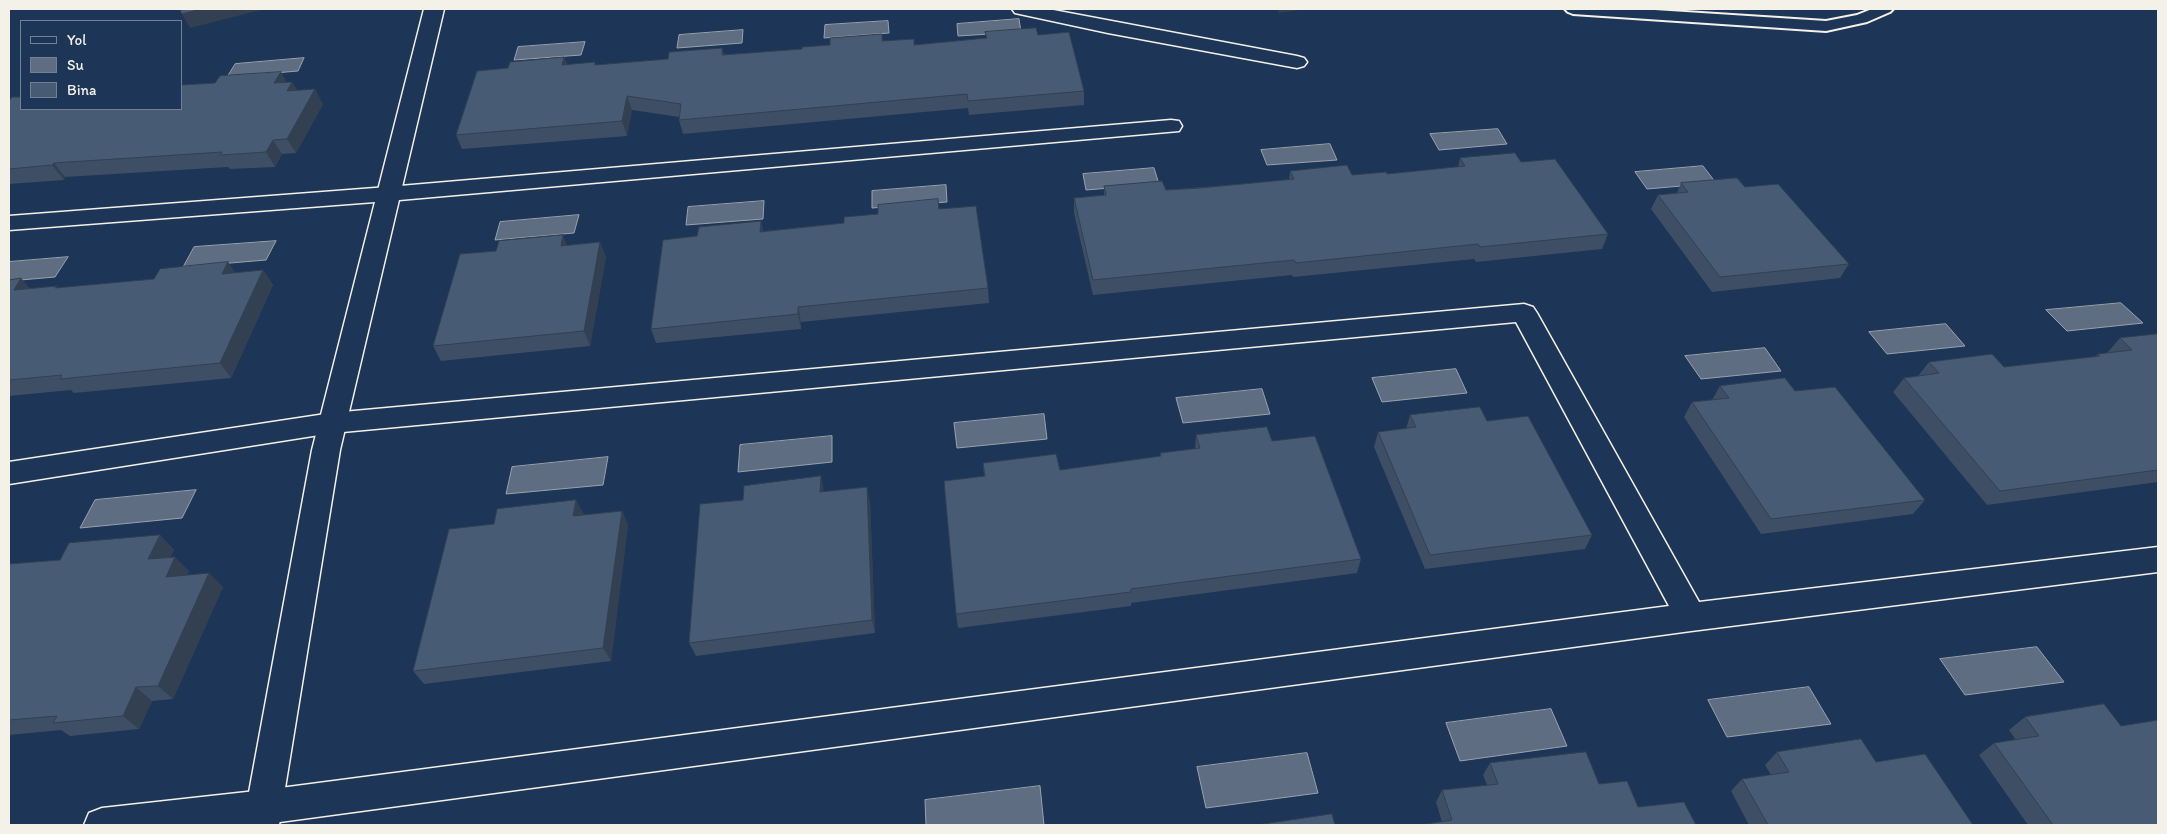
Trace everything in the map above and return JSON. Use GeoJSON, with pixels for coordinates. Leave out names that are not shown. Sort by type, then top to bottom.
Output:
{"type":"FeatureCollection","features":[{"type":"Feature","properties":{"kind":"street"},"geometry":{"type":"LineString","coordinates":[[263,816],[324,460],[434,9]]}},
{"type":"Feature","properties":{"kind":"street"},"geometry":{"type":"LineString","coordinates":[[1022,9],[1297,62]]}},
{"type":"Feature","properties":{"kind":"street"},"geometry":{"type":"LineString","coordinates":[[9,223],[388,194],[1171,126]]}},
{"type":"Feature","properties":{"kind":"street"},"geometry":{"type":"LineString","coordinates":[[9,473],[332,423],[1524,313],[1691,617]]}},
{"type":"Feature","properties":{"kind":"street"},"geometry":{"type":"LineString","coordinates":[[102,825],[263,816],[1691,617],[2158,560]]}},
{"type":"Feature","properties":{"kind":"lane"},"geometry":{"type":"LineString","coordinates":[[1573,9],[1826,26],[1862,19],[1885,9]]}},
{"type":"Feature","properties":{"kind":"water"},"geometry":{"type":"Polygon","coordinates":[[[1019,19],[1021,32],[958,36],[957,24],[1019,19]]]}},
{"type":"Feature","properties":{"kind":"water"},"geometry":{"type":"Polygon","coordinates":[[[888,21],[889,33],[824,38],[825,25],[888,21]]]}},
{"type":"Feature","properties":{"kind":"water"},"geometry":{"type":"Polygon","coordinates":[[[743,30],[742,43],[677,48],[679,35],[743,30]]]}},
{"type":"Feature","properties":{"kind":"water"},"geometry":{"type":"Polygon","coordinates":[[[585,42],[581,55],[514,60],[518,47],[585,42]]]}},
{"type":"Feature","properties":{"kind":"water"},"geometry":{"type":"Polygon","coordinates":[[[304,58],[298,71],[227,77],[235,64],[304,58]]]}},
{"type":"Feature","properties":{"kind":"water"},"geometry":{"type":"Polygon","coordinates":[[[1498,129],[1507,144],[1439,150],[1430,134],[1498,129]]]}},
{"type":"Feature","properties":{"kind":"water"},"geometry":{"type":"Polygon","coordinates":[[[1330,144],[1337,160],[1267,165],[1261,150],[1330,144]]]}},
{"type":"Feature","properties":{"kind":"water"},"geometry":{"type":"Polygon","coordinates":[[[1703,166],[1716,183],[1647,189],[1635,172],[1703,166]]]}},
{"type":"Feature","properties":{"kind":"water"},"geometry":{"type":"Polygon","coordinates":[[[1154,168],[1159,184],[1086,190],[1083,174],[1154,168]]]}},
{"type":"Feature","properties":{"kind":"water"},"geometry":{"type":"Polygon","coordinates":[[[946,185],[947,202],[872,208],[872,191],[946,185]]]}},
{"type":"Feature","properties":{"kind":"water"},"geometry":{"type":"Polygon","coordinates":[[[764,201],[763,219],[686,225],[688,207],[764,201]]]}},
{"type":"Feature","properties":{"kind":"water"},"geometry":{"type":"Polygon","coordinates":[[[579,215],[574,233],[495,240],[500,222],[579,215]]]}},
{"type":"Feature","properties":{"kind":"water"},"geometry":{"type":"Polygon","coordinates":[[[276,241],[266,260],[183,267],[194,247],[276,241]]]}},
{"type":"Feature","properties":{"kind":"water"},"geometry":{"type":"Polygon","coordinates":[[[68,257],[55,277],[9,281],[9,262],[68,257]]]}},
{"type":"Feature","properties":{"kind":"water"},"geometry":{"type":"Polygon","coordinates":[[[2121,303],[2143,323],[2067,331],[2046,310],[2121,303]]]}},
{"type":"Feature","properties":{"kind":"water"},"geometry":{"type":"Polygon","coordinates":[[[1946,324],[1965,346],[1887,354],[1869,332],[1946,324]]]}},
{"type":"Feature","properties":{"kind":"water"},"geometry":{"type":"Polygon","coordinates":[[[1765,348],[1781,371],[1701,379],[1685,356],[1765,348]]]}},
{"type":"Feature","properties":{"kind":"water"},"geometry":{"type":"Polygon","coordinates":[[[1456,369],[1467,393],[1382,402],[1372,378],[1456,369]]]}},
{"type":"Feature","properties":{"kind":"water"},"geometry":{"type":"Polygon","coordinates":[[[1262,389],[1270,414],[1183,423],[1176,398],[1262,389]]]}},
{"type":"Feature","properties":{"kind":"water"},"geometry":{"type":"Polygon","coordinates":[[[1044,414],[1047,439],[957,448],[954,423],[1044,414]]]}},
{"type":"Feature","properties":{"kind":"water"},"geometry":{"type":"Polygon","coordinates":[[[832,436],[832,462],[738,472],[740,445],[832,436]]]}},
{"type":"Feature","properties":{"kind":"water"},"geometry":{"type":"Polygon","coordinates":[[[608,457],[603,485],[506,494],[512,467],[608,457]]]}},
{"type":"Feature","properties":{"kind":"water"},"geometry":{"type":"Polygon","coordinates":[[[196,490],[182,518],[80,528],[95,500],[196,490]]]}},
{"type":"Feature","properties":{"kind":"water"},"geometry":{"type":"Polygon","coordinates":[[[2037,647],[2064,682],[1965,695],[1940,659],[2037,647]]]}},
{"type":"Feature","properties":{"kind":"water"},"geometry":{"type":"Polygon","coordinates":[[[1809,687],[1831,724],[1727,737],[1708,700],[1809,687]]]}},
{"type":"Feature","properties":{"kind":"water"},"geometry":{"type":"Polygon","coordinates":[[[1551,709],[1567,746],[1460,761],[1446,723],[1551,709]]]}},
{"type":"Feature","properties":{"kind":"water"},"geometry":{"type":"Polygon","coordinates":[[[1307,753],[1318,793],[1206,808],[1197,767],[1307,753]]]}},
{"type":"Feature","properties":{"kind":"water"},"geometry":{"type":"Polygon","coordinates":[[[1040,786],[1044,825],[926,825],[925,800],[1040,786]]]}},
{"type":"Feature","properties":{"kind":"building"},"geometry":{"type":"Polygon","coordinates":[[[180,9],[201,9],[182,14],[180,9]]]}},
{"type":"Feature","properties":{"kind":"building"},"geometry":{"type":"Polygon","coordinates":[[[1036,28],[1038,35],[1069,32],[1084,91],[968,101],[967,94],[679,120],[681,104],[627,96],[622,121],[456,135],[477,71],[508,68],[510,62],[564,57],[562,65],[595,62],[595,65],[668,59],[669,52],[722,48],[722,55],[802,49],[802,47],[830,45],[830,38],[882,34],[882,41],[914,39],[914,45],[987,38],[985,32],[1036,28]]]}},
{"type":"Feature","properties":{"kind":"building"},"geometry":{"type":"Polygon","coordinates":[[[281,72],[274,83],[292,82],[287,91],[315,89],[287,139],[273,140],[266,152],[221,155],[222,152],[54,163],[52,165],[9,169],[9,101],[12,97],[20,97],[20,110],[182,110],[182,85],[215,83],[220,76],[281,72]]]}},
{"type":"Feature","properties":{"kind":"building"},"geometry":{"type":"Polygon","coordinates":[[[1515,153],[1521,162],[1555,159],[1608,234],[1480,247],[1478,244],[1296,263],[1294,260],[1093,280],[1074,198],[1106,195],[1104,186],[1162,181],[1166,190],[1201,188],[1294,179],[1290,171],[1347,165],[1352,175],[1386,172],[1387,174],[1465,166],[1460,158],[1515,153]]]}},
{"type":"Feature","properties":{"kind":"building"},"geometry":{"type":"Polygon","coordinates":[[[1737,178],[1745,187],[1778,184],[1849,264],[1720,277],[1658,195],[1688,192],[1681,183],[1737,178]]]}},
{"type":"Feature","properties":{"kind":"building"},"geometry":{"type":"Polygon","coordinates":[[[938,199],[939,209],[976,206],[988,288],[798,307],[798,314],[651,329],[663,240],[697,236],[699,227],[761,221],[760,232],[844,223],[844,217],[878,214],[878,205],[938,199]]]}},
{"type":"Feature","properties":{"kind":"building"},"geometry":{"type":"Polygon","coordinates":[[[563,235],[561,246],[600,242],[584,331],[433,346],[460,254],[496,251],[499,241],[563,235]]]}},
{"type":"Feature","properties":{"kind":"building"},"geometry":{"type":"Polygon","coordinates":[[[228,262],[222,274],[263,270],[220,363],[60,379],[62,375],[9,380],[9,280],[21,278],[14,290],[57,286],[55,288],[154,279],[160,269],[228,262]]]}},
{"type":"Feature","properties":{"kind":"building"},"geometry":{"type":"Polygon","coordinates":[[[2158,334],[2158,470],[2000,491],[1904,378],[1939,373],[1929,362],[1992,354],[2004,367],[2100,356],[2098,354],[2132,350],[2120,338],[2158,334]]]}},
{"type":"Feature","properties":{"kind":"building"},"geometry":{"type":"Polygon","coordinates":[[[1785,378],[1795,391],[1835,387],[1925,500],[1771,519],[1692,402],[1729,398],[1720,386],[1785,378]]]}},
{"type":"Feature","properties":{"kind":"building"},"geometry":{"type":"Polygon","coordinates":[[[1480,407],[1487,421],[1528,416],[1592,535],[1430,555],[1378,432],[1416,427],[1410,415],[1480,407]]]}},
{"type":"Feature","properties":{"kind":"building"},"geometry":{"type":"Polygon","coordinates":[[[1267,427],[1272,441],[1315,436],[1361,559],[1131,589],[1131,592],[956,614],[944,481],[985,476],[983,463],[1056,454],[1060,470],[1161,456],[1160,453],[1200,448],[1196,435],[1267,427]]]}},
{"type":"Feature","properties":{"kind":"building"},"geometry":{"type":"Polygon","coordinates":[[[821,476],[820,492],[867,487],[872,620],[689,643],[700,504],[743,500],[744,486],[821,476]]]}},
{"type":"Feature","properties":{"kind":"building"},"geometry":{"type":"Polygon","coordinates":[[[576,500],[573,516],[622,511],[603,648],[413,671],[449,529],[494,524],[497,509],[576,500]]]}},
{"type":"Feature","properties":{"kind":"building"},"geometry":{"type":"Polygon","coordinates":[[[160,535],[148,559],[175,557],[166,577],[209,573],[158,686],[136,687],[123,716],[53,723],[57,716],[9,720],[9,564],[60,560],[69,543],[160,535]]]}},
{"type":"Feature","properties":{"kind":"building"},"geometry":{"type":"Polygon","coordinates":[[[2104,704],[2121,726],[2158,720],[2158,825],[2053,825],[1994,743],[2039,736],[2025,717],[2104,704]]]}},
{"type":"Feature","properties":{"kind":"building"},"geometry":{"type":"Polygon","coordinates":[[[1861,739],[1876,762],[1925,754],[1973,825],[1768,825],[1742,779],[1789,772],[1777,752],[1861,739]]]}},
{"type":"Feature","properties":{"kind":"building"},"geometry":{"type":"Polygon","coordinates":[[[1586,752],[1599,784],[1627,781],[1638,807],[1684,802],[1696,825],[1420,825],[1452,820],[1442,790],[1498,784],[1490,763],[1586,752]]]}},
{"type":"Feature","properties":{"kind":"building"},"geometry":{"type":"Polygon","coordinates":[[[1332,814],[1335,825],[1257,825],[1332,814]]]}}]}
